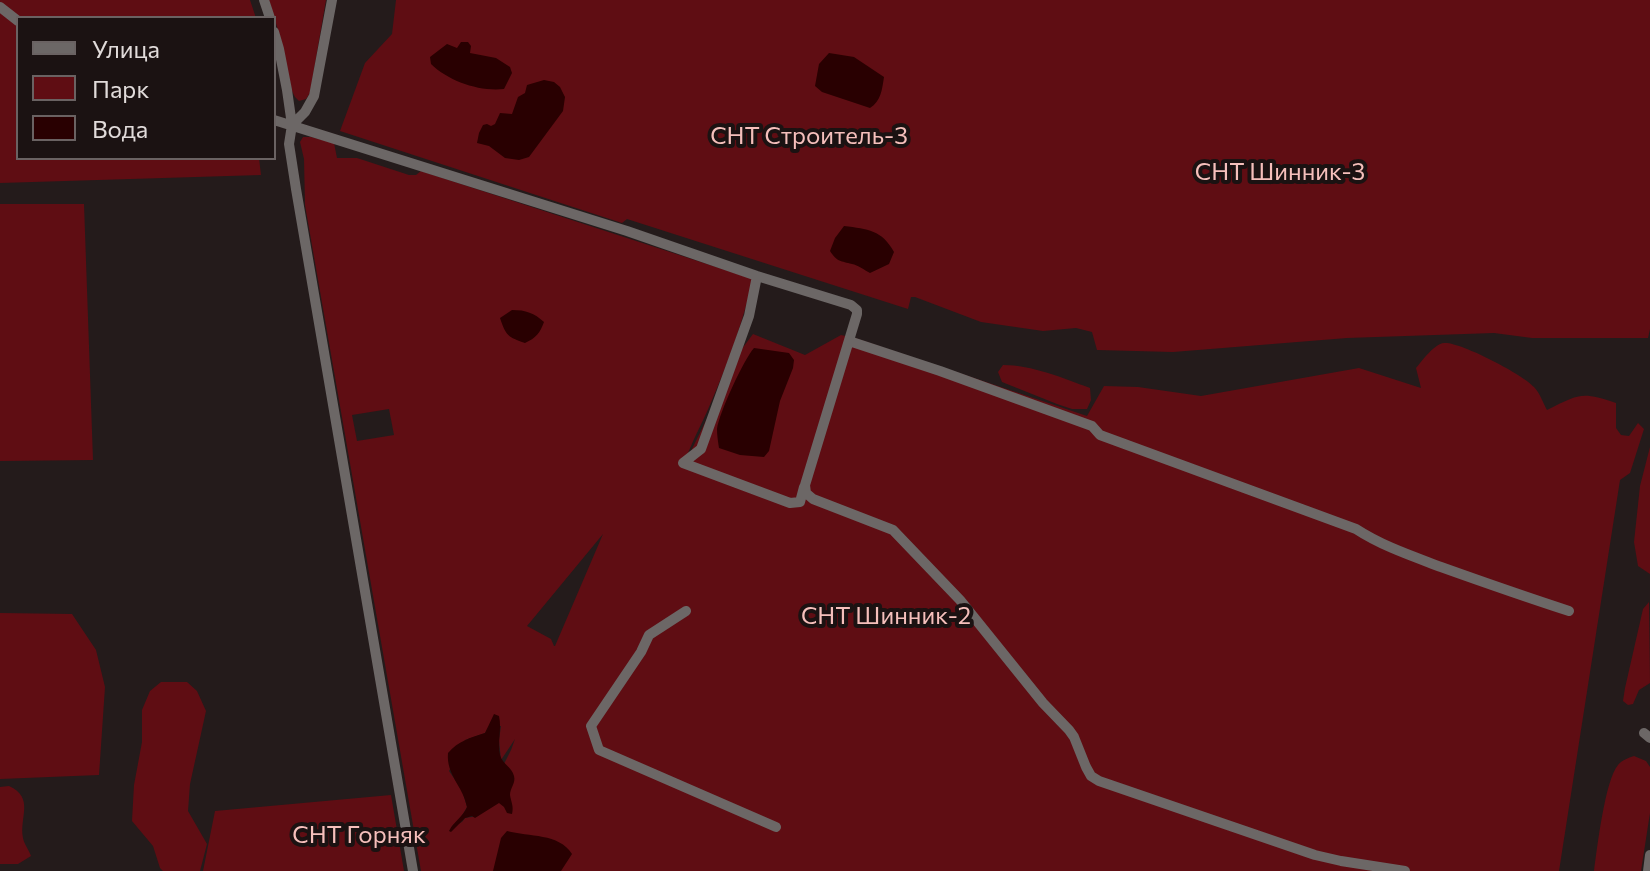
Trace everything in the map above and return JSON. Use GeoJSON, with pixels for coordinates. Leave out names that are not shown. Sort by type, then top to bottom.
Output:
{"type":"FeatureCollection","features":[{"type":"Feature","properties":{"kind":"street"},"geometry":{"type":"LineString","coordinates":[[292,125],[305,112],[314,96],[332,0]]}},
{"type":"Feature","properties":{"kind":"street"},"geometry":{"type":"LineString","coordinates":[[0,7],[16,19]]}},
{"type":"Feature","properties":{"kind":"street"},"geometry":{"type":"LineString","coordinates":[[276,39],[292,125],[289,144],[296,189],[413,871]]}},
{"type":"Feature","properties":{"kind":"street"},"geometry":{"type":"LineString","coordinates":[[276,121],[851,305],[857,314],[800,502],[790,503],[683,463],[701,449],[749,316],[757,276]]}},
{"type":"Feature","properties":{"kind":"street"},"geometry":{"type":"LineString","coordinates":[[849,341],[1092,426],[1100,435],[1356,529],[1369,538],[1420,559],[1569,611]]}},
{"type":"Feature","properties":{"kind":"street"},"geometry":{"type":"LineString","coordinates":[[805,485],[806,493],[813,499],[893,530],[932,569],[989,634],[1043,703],[1071,732],[1094,778],[1315,855],[1405,871]]}},
{"type":"Feature","properties":{"kind":"street"},"geometry":{"type":"LineString","coordinates":[[686,611],[649,635],[591,726],[599,750],[776,827]]}},
{"type":"Feature","properties":{"kind":"street"},"geometry":{"type":"LineString","coordinates":[[1648,871],[1650,855]]}},
{"type":"Feature","properties":{"kind":"green space"},"geometry":{"type":"Polygon","coordinates":[[[0,0],[250,0],[255,16],[16,16],[16,160],[259,160],[261,175],[0,183],[0,0]]]}},
{"type":"Feature","properties":{"kind":"green space"},"geometry":{"type":"Polygon","coordinates":[[[269,0],[326,0],[310,93],[306,99],[299,101],[292,91],[269,0]]]}},
{"type":"Feature","properties":{"kind":"green space"},"geometry":{"type":"Polygon","coordinates":[[[396,0],[1650,0],[1648,338],[1532,338],[1494,333],[1347,338],[1173,352],[1097,350],[1092,332],[1076,328],[1043,331],[981,322],[915,297],[911,297],[908,309],[627,219],[622,223],[340,131],[365,63],[392,34],[396,0]]]}},
{"type":"Feature","properties":{"kind":"green space","name":"СНТ Шинник-2"},"geometry":{"type":"Polygon","coordinates":[[[303,137],[311,137],[334,143],[337,158],[357,158],[409,175],[421,171],[753,279],[730,356],[688,453],[741,350],[753,334],[805,355],[841,335],[855,338],[1087,416],[1104,386],[1138,387],[1201,396],[1359,368],[1421,388],[1416,368],[1433,349],[1444,343],[1476,353],[1518,375],[1536,389],[1547,410],[1580,396],[1616,403],[1616,428],[1621,435],[1629,436],[1638,423],[1644,429],[1630,473],[1620,480],[1559,871],[421,871],[305,205],[304,159],[300,142],[303,137]],[[389,409],[352,415],[357,441],[394,435],[389,409]],[[603,534],[527,626],[551,639],[555,646],[603,534]],[[501,726],[488,728],[485,733],[465,740],[449,771],[462,790],[467,807],[451,827],[465,818],[478,816],[511,750],[515,739],[501,760],[501,726]]]}},
{"type":"Feature","properties":{"kind":"green space"},"geometry":{"type":"Polygon","coordinates":[[[0,204],[84,204],[93,460],[0,461],[0,204]]]}},
{"type":"Feature","properties":{"kind":"green space"},"geometry":{"type":"Polygon","coordinates":[[[1003,365],[1036,370],[1090,388],[1091,400],[1087,409],[1072,409],[1002,382],[998,372],[1003,365]]]}},
{"type":"Feature","properties":{"kind":"green space"},"geometry":{"type":"Polygon","coordinates":[[[1650,447],[1650,574],[1638,566],[1634,542],[1640,486],[1650,447]]]}},
{"type":"Feature","properties":{"kind":"green space"},"geometry":{"type":"Polygon","coordinates":[[[1649,602],[1650,683],[1639,690],[1633,704],[1628,705],[1623,701],[1625,688],[1643,609],[1649,602]]]}},
{"type":"Feature","properties":{"kind":"green space"},"geometry":{"type":"Polygon","coordinates":[[[0,613],[72,614],[96,650],[105,687],[99,775],[0,779],[0,613]]]}},
{"type":"Feature","properties":{"kind":"green space"},"geometry":{"type":"Polygon","coordinates":[[[161,682],[187,682],[197,691],[206,711],[190,784],[188,811],[207,844],[200,871],[163,871],[153,846],[132,821],[134,785],[142,742],[142,710],[150,691],[161,682]]]}},
{"type":"Feature","properties":{"kind":"green space"},"geometry":{"type":"Polygon","coordinates":[[[1634,756],[1646,761],[1650,767],[1650,813],[1641,871],[1594,871],[1602,815],[1613,773],[1623,760],[1634,756]]]}},
{"type":"Feature","properties":{"kind":"green space"},"geometry":{"type":"Polygon","coordinates":[[[9,786],[22,796],[24,802],[23,838],[31,856],[18,864],[0,864],[0,787],[9,786]]]}},
{"type":"Feature","properties":{"kind":"green space","name":"СНТ Горняк"},"geometry":{"type":"Polygon","coordinates":[[[391,795],[404,871],[203,871],[215,811],[391,795]]]}},
{"type":"Feature","properties":{"kind":"water"},"geometry":{"type":"Polygon","coordinates":[[[461,42],[468,42],[470,53],[496,58],[510,67],[512,73],[504,89],[485,89],[465,84],[446,76],[431,64],[430,57],[447,44],[457,48],[461,42]]]}},
{"type":"Feature","properties":{"kind":"water"},"geometry":{"type":"Polygon","coordinates":[[[829,53],[854,57],[884,77],[874,105],[870,108],[822,92],[815,86],[819,64],[829,53]]]}},
{"type":"Feature","properties":{"kind":"water"},"geometry":{"type":"Polygon","coordinates":[[[544,80],[560,87],[565,97],[563,111],[529,157],[519,160],[505,158],[489,146],[477,143],[483,125],[495,124],[500,113],[512,114],[518,97],[525,93],[527,85],[544,80]]]}},
{"type":"Feature","properties":{"kind":"water"},"geometry":{"type":"Polygon","coordinates":[[[844,226],[867,230],[884,239],[894,252],[889,264],[870,273],[835,257],[830,251],[844,226]]]}},
{"type":"Feature","properties":{"kind":"water"},"geometry":{"type":"Polygon","coordinates":[[[512,310],[530,313],[544,322],[537,335],[525,343],[508,335],[502,324],[500,318],[512,310]]]}},
{"type":"Feature","properties":{"kind":"water"},"geometry":{"type":"Polygon","coordinates":[[[754,348],[789,353],[794,360],[780,401],[769,451],[764,457],[740,455],[719,448],[717,436],[727,399],[754,348]]]}},
{"type":"Feature","properties":{"kind":"water"},"geometry":{"type":"Polygon","coordinates":[[[494,714],[499,716],[500,721],[500,755],[514,776],[510,795],[512,814],[507,813],[499,803],[475,818],[465,818],[451,832],[467,807],[452,774],[448,753],[469,738],[485,733],[494,714]]]}},
{"type":"Feature","properties":{"kind":"water"},"geometry":{"type":"Polygon","coordinates":[[[507,831],[552,839],[572,854],[561,871],[493,871],[501,838],[507,831]]]}},
{"type":"Feature","properties":{"kind":"park label","name":"СНТ Строитель-3"},"geometry":{"type":"Point","coordinates":[809,136]}},
{"type":"Feature","properties":{"kind":"park label","name":"СНТ Шинник-3"},"geometry":{"type":"Point","coordinates":[1280,172]}}]}
